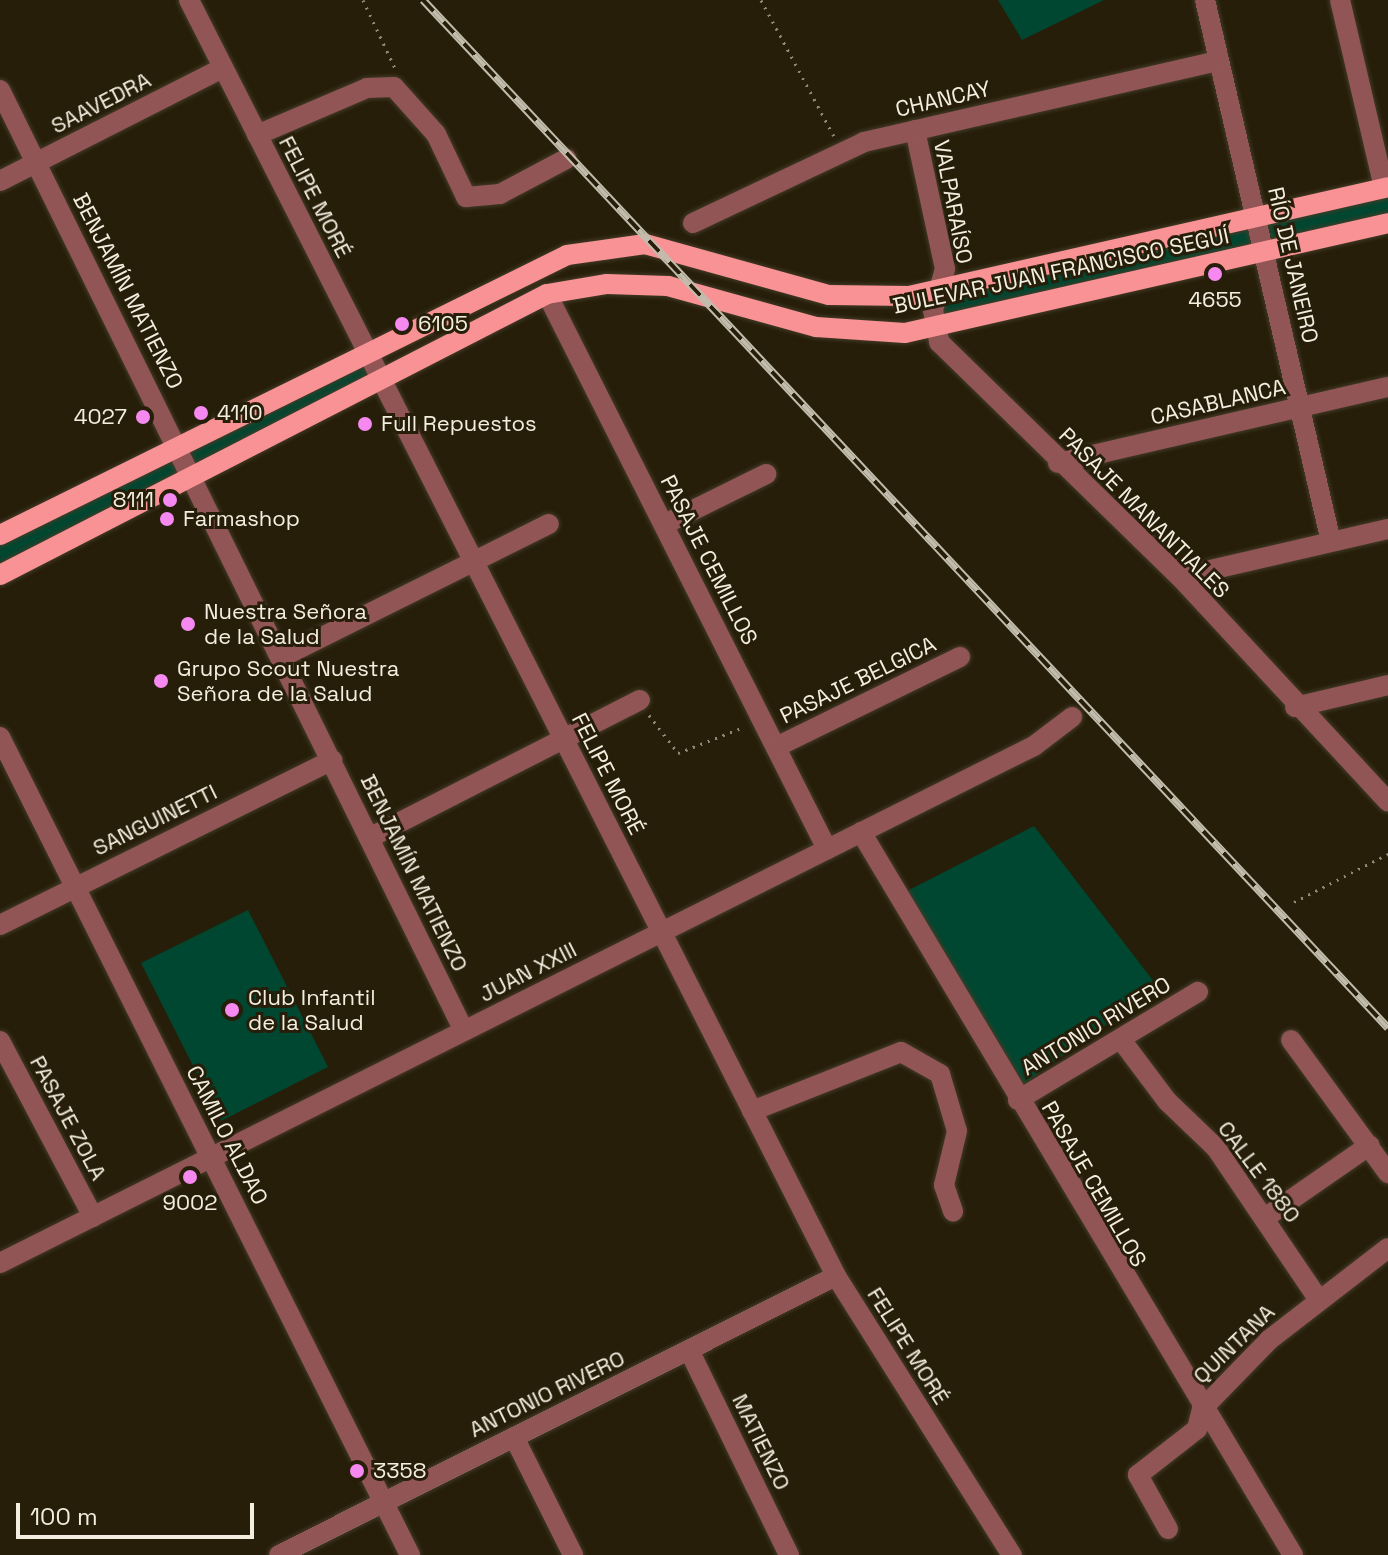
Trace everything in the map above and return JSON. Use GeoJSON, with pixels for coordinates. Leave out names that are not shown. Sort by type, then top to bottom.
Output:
{"type":"FeatureCollection","features":[{"type":"Feature","properties":{"kind":"main road","name":"BULEVAR JUAN FRANCISCO SEGUÍ"},"geometry":{"type":"LineString","coordinates":[[0,535],[540,265],[624,244],[681,250],[829,295],[876,298],[940,289],[1386,188]]}},
{"type":"Feature","properties":{"kind":"main road","name":"BULEVAR JUAN FRANCISCO SEGUÍ"},"geometry":{"type":"LineString","coordinates":[[0,575],[547,294],[638,283],[845,332],[932,328],[1388,223]]}},
{"type":"Feature","properties":{"kind":"street","name":"FELIPE MORÉ"},"geometry":{"type":"LineString","coordinates":[[189,0],[836,1276],[1012,1555]]}},
{"type":"Feature","properties":{"kind":"street","name":"RÍO DE JANEIRO"},"geometry":{"type":"LineString","coordinates":[[1205,0],[1258,216],[1331,542]]}},
{"type":"Feature","properties":{"kind":"street"},"geometry":{"type":"LineString","coordinates":[[1340,0],[1386,188]]}},
{"type":"Feature","properties":{"kind":"street","name":"CHANCAY"},"geometry":{"type":"LineString","coordinates":[[693,223],[836,151],[1219,61]]}},
{"type":"Feature","properties":{"kind":"street","name":"SAAVEDRA"},"geometry":{"type":"LineString","coordinates":[[0,181],[223,68]]}},
{"type":"Feature","properties":{"kind":"street"},"geometry":{"type":"LineString","coordinates":[[257,135],[367,88],[394,87],[436,134],[466,197],[500,194],[566,159]]}},
{"type":"Feature","properties":{"kind":"street","name":"BENJAMÍN MATIENZO"},"geometry":{"type":"LineString","coordinates":[[0,90],[178,444],[464,1031]]}},
{"type":"Feature","properties":{"kind":"street","name":"VALPARAÍSO"},"geometry":{"type":"LineString","coordinates":[[915,130],[945,269],[932,328]]}},
{"type":"Feature","properties":{"kind":"street","name":"PASAJE CEMILLOS"},"geometry":{"type":"LineString","coordinates":[[547,294],[827,849]]}},
{"type":"Feature","properties":{"kind":"street","name":"PASAJE MANANTIALES"},"geometry":{"type":"LineString","coordinates":[[932,328],[1058,463],[1180,577],[1295,707],[1388,802]]}},
{"type":"Feature","properties":{"kind":"street","name":"CASABLANCA"},"geometry":{"type":"LineString","coordinates":[[1058,463],[1388,387]]}},
{"type":"Feature","properties":{"kind":"street"},"geometry":{"type":"LineString","coordinates":[[665,524],[766,474]]}},
{"type":"Feature","properties":{"kind":"street"},"geometry":{"type":"LineString","coordinates":[[282,657],[549,524]]}},
{"type":"Feature","properties":{"kind":"street"},"geometry":{"type":"LineString","coordinates":[[1180,577],[1388,529]]}},
{"type":"Feature","properties":{"kind":"street","name":"PASAJE BELGICA"},"geometry":{"type":"LineString","coordinates":[[776,747],[960,657]]}},
{"type":"Feature","properties":{"kind":"street"},"geometry":{"type":"LineString","coordinates":[[1295,707],[1388,685]]}},
{"type":"Feature","properties":{"kind":"street"},"geometry":{"type":"LineString","coordinates":[[369,838],[640,700]]}},
{"type":"Feature","properties":{"kind":"street","name":"JUAN XXIII"},"geometry":{"type":"LineString","coordinates":[[0,1263],[1034,746],[1072,717]]}},
{"type":"Feature","properties":{"kind":"street","name":"CAMILO ALDAO"},"geometry":{"type":"LineString","coordinates":[[0,737],[410,1555]]}},
{"type":"Feature","properties":{"kind":"street","name":"SANGUINETTI"},"geometry":{"type":"LineString","coordinates":[[0,925],[332,760]]}},
{"type":"Feature","properties":{"kind":"street","name":"PASAJE CEMILLOS"},"geometry":{"type":"LineString","coordinates":[[861,832],[1202,1409],[1293,1555]]}},
{"type":"Feature","properties":{"kind":"street","name":"ANTONIO RIVERO"},"geometry":{"type":"LineString","coordinates":[[1018,1100],[1122,1041],[1198,992]]}},
{"type":"Feature","properties":{"kind":"street"},"geometry":{"type":"LineString","coordinates":[[1291,1040],[1388,1173]]}},
{"type":"Feature","properties":{"kind":"street","name":"PASAJE ZOLA"},"geometry":{"type":"LineString","coordinates":[[0,1041],[93,1217]]}},
{"type":"Feature","properties":{"kind":"street","name":"CALLE 1880"},"geometry":{"type":"LineString","coordinates":[[1122,1041],[1266,1217],[1319,1300]]}},
{"type":"Feature","properties":{"kind":"street"},"geometry":{"type":"LineString","coordinates":[[752,1111],[901,1052],[940,1074],[957,1131],[944,1185],[953,1211]]}},
{"type":"Feature","properties":{"kind":"street"},"geometry":{"type":"LineString","coordinates":[[1266,1217],[1370,1145]]}},
{"type":"Feature","properties":{"kind":"street","name":"QUINTANA"},"geometry":{"type":"LineString","coordinates":[[1168,1529],[1138,1475],[1197,1429],[1202,1409],[1319,1300],[1388,1248]]}},
{"type":"Feature","properties":{"kind":"street","name":"ANTONIO RIVERO"},"geometry":{"type":"LineString","coordinates":[[279,1555],[836,1276]]}},
{"type":"Feature","properties":{"kind":"street","name":"MATIENZO"},"geometry":{"type":"LineString","coordinates":[[689,1350],[789,1555]]}},
{"type":"Feature","properties":{"kind":"street"},"geometry":{"type":"LineString","coordinates":[[514,1437],[573,1555]]}},
{"type":"Feature","properties":{"kind":"path"},"geometry":{"type":"LineString","coordinates":[[363,0],[395,59],[394,87]]}},
{"type":"Feature","properties":{"kind":"path"},"geometry":{"type":"LineString","coordinates":[[761,0],[826,118],[836,151]]}},
{"type":"Feature","properties":{"kind":"path"},"geometry":{"type":"LineString","coordinates":[[640,700],[678,753],[762,718]]}},
{"type":"Feature","properties":{"kind":"path"},"geometry":{"type":"LineString","coordinates":[[1294,902],[1388,854]]}},
{"type":"Feature","properties":{"kind":"green space"},"geometry":{"type":"Polygon","coordinates":[[[998,0],[1104,0],[1022,40],[998,0]]]}},
{"type":"Feature","properties":{"kind":"green space"},"geometry":{"type":"Polygon","coordinates":[[[1388,187],[1388,223],[932,322],[940,289],[1388,187]]]}},
{"type":"Feature","properties":{"kind":"green space"},"geometry":{"type":"Polygon","coordinates":[[[366,350],[380,378],[0,575],[0,535],[366,350]]]}},
{"type":"Feature","properties":{"kind":"green space"},"geometry":{"type":"Polygon","coordinates":[[[1034,826],[1158,987],[1024,1084],[907,891],[1034,826]]]}},
{"type":"Feature","properties":{"kind":"green space","name":"Club Infantil de la Salud"},"geometry":{"type":"Polygon","coordinates":[[[248,910],[328,1067],[221,1121],[141,963],[248,910]]]}},
{"type":"Feature","properties":{"kind":"railway"},"geometry":{"type":"LineString","coordinates":[[423,0],[1388,1028]]}},
{"type":"Feature","properties":{"kind":"place","name":"4655"},"geometry":{"type":"Point","coordinates":[1215,274]}},
{"type":"Feature","properties":{"kind":"place","name":"6105"},"geometry":{"type":"Point","coordinates":[402,324]}},
{"type":"Feature","properties":{"kind":"place","name":"4110"},"geometry":{"type":"Point","coordinates":[201,413]}},
{"type":"Feature","properties":{"kind":"place","name":"4027"},"geometry":{"type":"Point","coordinates":[143,417]}},
{"type":"Feature","properties":{"kind":"place","name":"Full Repuestos"},"geometry":{"type":"Point","coordinates":[365,424]}},
{"type":"Feature","properties":{"kind":"place","name":"8111"},"geometry":{"type":"Point","coordinates":[170,500]}},
{"type":"Feature","properties":{"kind":"place","name":"Farmashop"},"geometry":{"type":"Point","coordinates":[167,519]}},
{"type":"Feature","properties":{"kind":"place","name":"Nuestra Señora de la Salud"},"geometry":{"type":"Point","coordinates":[188,624]}},
{"type":"Feature","properties":{"kind":"place","name":"Grupo Scout Nuestra Señora de la Salud"},"geometry":{"type":"Point","coordinates":[161,681]}},
{"type":"Feature","properties":{"kind":"place","name":"Club Infantil de la Salud"},"geometry":{"type":"Point","coordinates":[232,1010]}},
{"type":"Feature","properties":{"kind":"place","name":"9002"},"geometry":{"type":"Point","coordinates":[190,1177]}},
{"type":"Feature","properties":{"kind":"place","name":"3358"},"geometry":{"type":"Point","coordinates":[357,1471]}}]}
